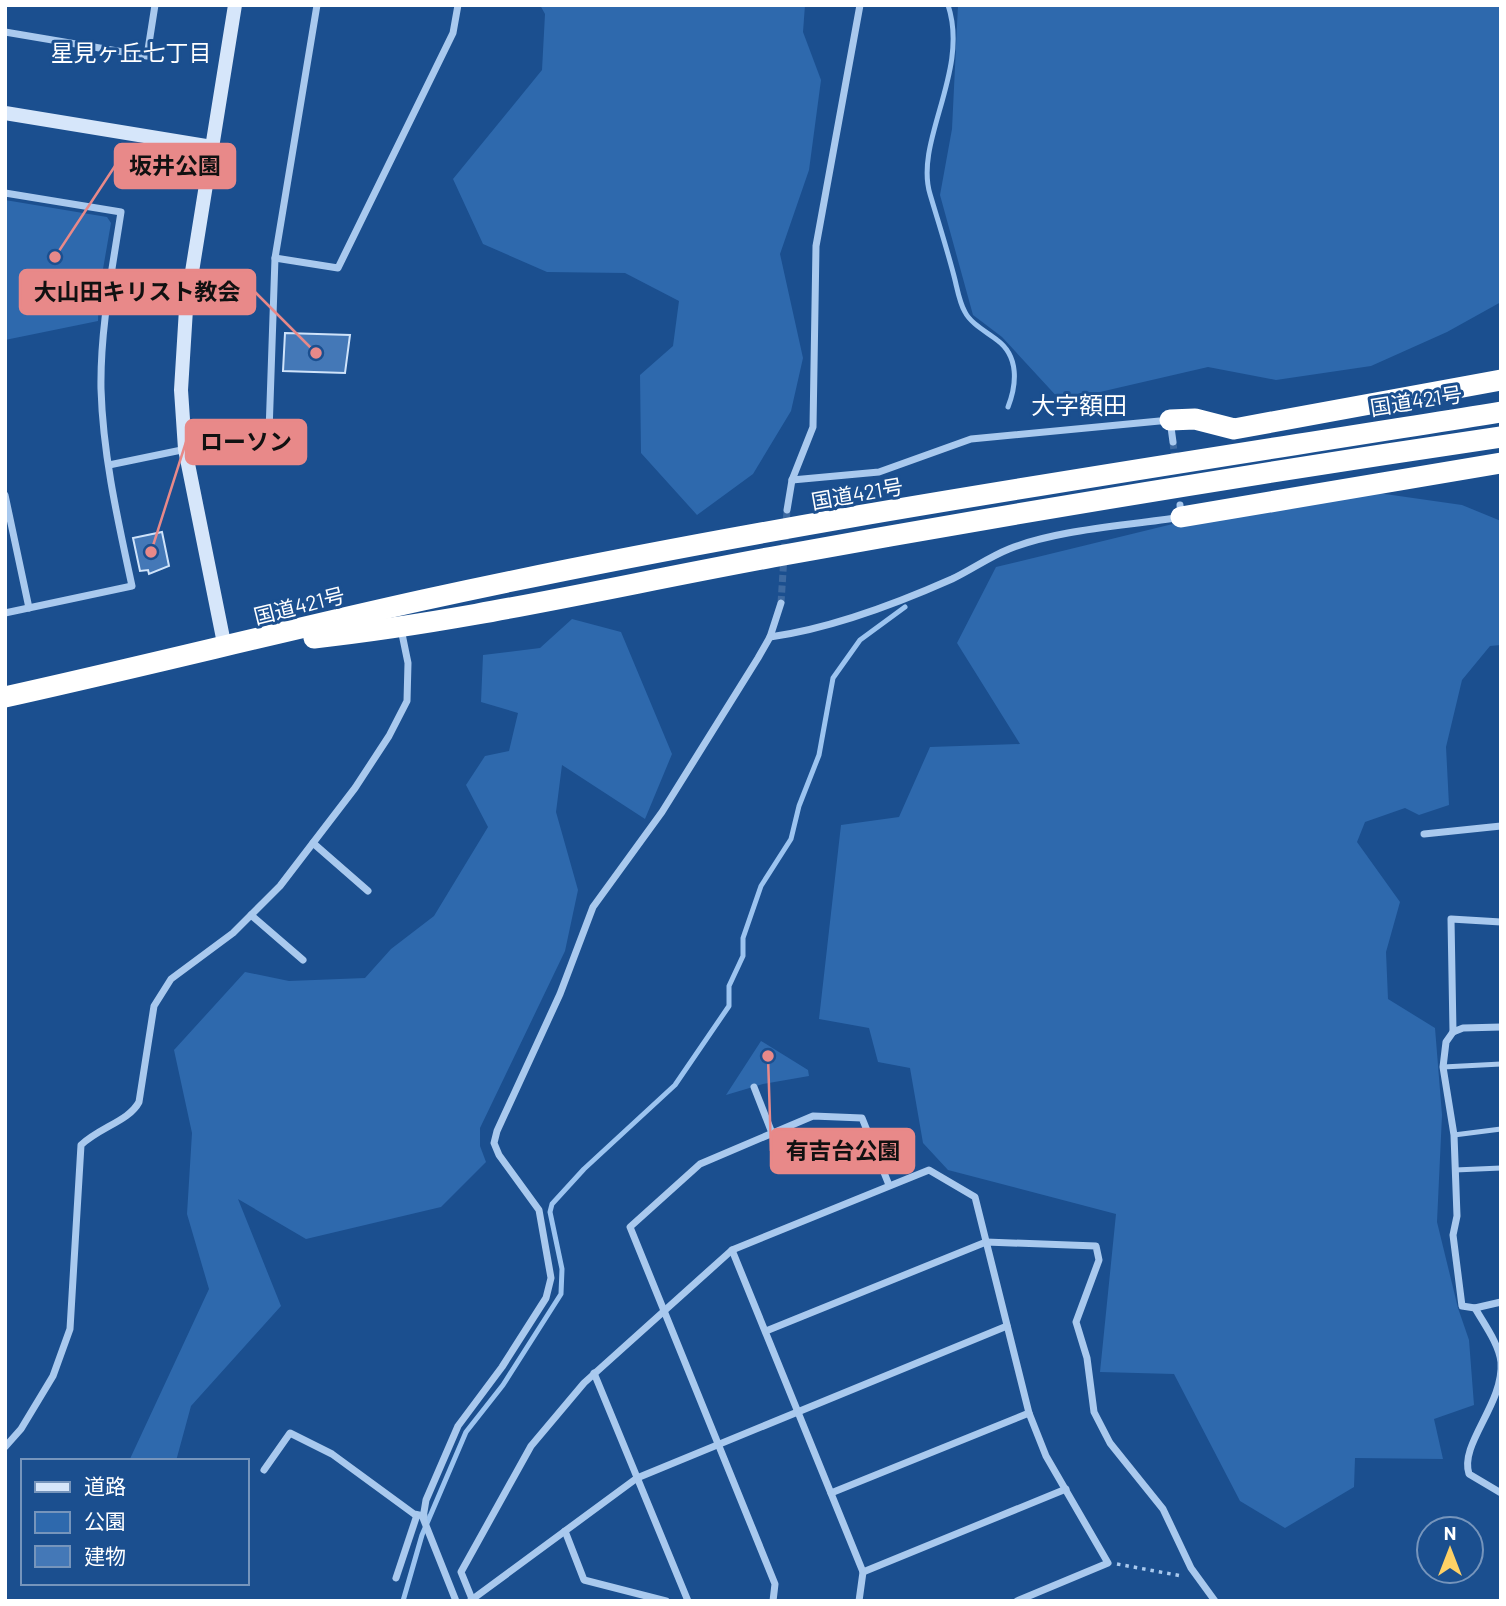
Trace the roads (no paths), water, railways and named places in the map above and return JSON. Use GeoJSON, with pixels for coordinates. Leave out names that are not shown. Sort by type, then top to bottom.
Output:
{"type":"FeatureCollection","features":[{"type":"Feature","properties":{"kind":"highway"},"geometry":{"type":"LineString","coordinates":[[1170,420],[1195,419],[1234,429],[1501,380]]}},
{"type":"Feature","properties":{"kind":"highway","name":"国道421号"},"geometry":{"type":"LineString","coordinates":[[5,697],[423,600],[771,533],[1259,449],[1501,412]]}},
{"type":"Feature","properties":{"kind":"highway"},"geometry":{"type":"LineString","coordinates":[[1453,419],[1484,423],[1501,421]]}},
{"type":"Feature","properties":{"kind":"highway","name":"国道421号"},"geometry":{"type":"LineString","coordinates":[[225,648],[401,628],[839,546],[1259,473],[1501,437]]}},
{"type":"Feature","properties":{"kind":"highway"},"geometry":{"type":"LineString","coordinates":[[1180,511],[1501,463]]}},
{"type":"Feature","properties":{"kind":"street"},"geometry":{"type":"LineString","coordinates":[[5,32],[147,56],[155,5]]}},
{"type":"Feature","properties":{"kind":"street"},"geometry":{"type":"LineString","coordinates":[[225,648],[185,449],[181,390],[184,330],[235,5]]}},
{"type":"Feature","properties":{"kind":"street"},"geometry":{"type":"LineString","coordinates":[[109,464],[269,432],[275,258],[317,5]]}},
{"type":"Feature","properties":{"kind":"street"},"geometry":{"type":"LineString","coordinates":[[275,258],[338,268],[453,33],[458,5]]}},
{"type":"Feature","properties":{"kind":"street"},"geometry":{"type":"LineString","coordinates":[[786,510],[792,480],[813,427],[816,246],[860,5]]}},
{"type":"Feature","properties":{"kind":"street"},"geometry":{"type":"LineString","coordinates":[[5,113],[212,147]]}},
{"type":"Feature","properties":{"kind":"street"},"geometry":{"type":"LineString","coordinates":[[5,193],[121,212],[108,290],[102,368],[112,496],[132,586],[5,613]]}},
{"type":"Feature","properties":{"kind":"street"},"geometry":{"type":"LineString","coordinates":[[792,480],[879,472],[971,439],[1170,420],[1173,442]]}},
{"type":"Feature","properties":{"kind":"street"},"geometry":{"type":"LineString","coordinates":[[5,495],[29,608]]}},
{"type":"Feature","properties":{"kind":"street"},"geometry":{"type":"LineString","coordinates":[[770,637],[793,634],[852,616],[952,579],[1010,549],[1052,537],[1180,511]]}},
{"type":"Feature","properties":{"kind":"street"},"geometry":{"type":"LineString","coordinates":[[396,1578],[433,1481],[458,1426],[502,1367],[550,1290],[550,1263],[539,1210],[499,1155],[494,1143],[497,1131],[560,994],[593,907],[662,812],[770,637],[781,603]]}},
{"type":"Feature","properties":{"kind":"street"},"geometry":{"type":"LineString","coordinates":[[5,1447],[21,1429],[53,1376],[70,1329],[81,1145],[96,1130],[133,1114],[139,1101],[154,1006],[171,979],[233,933],[280,886],[355,788],[388,736],[407,701],[408,663],[401,628]]}},
{"type":"Feature","properties":{"kind":"street"},"geometry":{"type":"LineString","coordinates":[[1424,834],[1501,826]]}},
{"type":"Feature","properties":{"kind":"street"},"geometry":{"type":"LineString","coordinates":[[313,843],[368,891]]}},
{"type":"Feature","properties":{"kind":"street"},"geometry":{"type":"LineString","coordinates":[[251,915],[303,960]]}},
{"type":"Feature","properties":{"kind":"street"},"geometry":{"type":"LineString","coordinates":[[1453,1032],[1451,919],[1501,922]]}},
{"type":"Feature","properties":{"kind":"street"},"geometry":{"type":"LineString","coordinates":[[1501,1027],[1463,1028],[1453,1032],[1446,1041],[1443,1066],[1454,1135],[1457,1216],[1453,1235],[1462,1306],[1475,1308],[1501,1302]]}},
{"type":"Feature","properties":{"kind":"street"},"geometry":{"type":"LineString","coordinates":[[754,1087],[772,1133]]}},
{"type":"Feature","properties":{"kind":"street"},"geometry":{"type":"LineString","coordinates":[[773,1601],[775,1584],[630,1227],[701,1164],[813,1116],[862,1118],[889,1185]]}},
{"type":"Feature","properties":{"kind":"street"},"geometry":{"type":"LineString","coordinates":[[1007,1326],[637,1478],[471,1600],[461,1572],[531,1447],[594,1373],[732,1250],[929,1170],[975,1197],[1029,1413],[1046,1456],[1108,1563],[1017,1601]]}},
{"type":"Feature","properties":{"kind":"street"},"geometry":{"type":"LineString","coordinates":[[766,1331],[986,1242],[1090,1244],[1099,1250],[1095,1271],[1076,1322],[1087,1358],[1094,1412],[1110,1443],[1163,1509],[1197,1579],[1215,1601]]}},
{"type":"Feature","properties":{"kind":"street"},"geometry":{"type":"LineString","coordinates":[[732,1250],[863,1572],[859,1601]]}},
{"type":"Feature","properties":{"kind":"street"},"geometry":{"type":"LineString","coordinates":[[1475,1308],[1501,1362],[1496,1393],[1484,1424],[1466,1454],[1465,1464],[1469,1474],[1501,1493]]}},
{"type":"Feature","properties":{"kind":"street"},"geometry":{"type":"LineString","coordinates":[[594,1373],[688,1601]]}},
{"type":"Feature","properties":{"kind":"street"},"geometry":{"type":"LineString","coordinates":[[831,1493],[1029,1413]]}},
{"type":"Feature","properties":{"kind":"street"},"geometry":{"type":"LineString","coordinates":[[264,1470],[290,1433],[331,1454],[421,1516],[456,1601]]}},
{"type":"Feature","properties":{"kind":"street"},"geometry":{"type":"LineString","coordinates":[[863,1572],[1066,1489]]}},
{"type":"Feature","properties":{"kind":"street"},"geometry":{"type":"LineString","coordinates":[[565,1531],[584,1580],[666,1601]]}},
{"type":"Feature","properties":{"kind":"lane"},"geometry":{"type":"LineString","coordinates":[[1443,1066],[1501,1064]]}},
{"type":"Feature","properties":{"kind":"lane"},"geometry":{"type":"LineString","coordinates":[[1454,1135],[1501,1129]]}},
{"type":"Feature","properties":{"kind":"lane"},"geometry":{"type":"LineString","coordinates":[[1455,1170],[1501,1168]]}},
{"type":"Feature","properties":{"kind":"waterway"},"geometry":{"type":"LineString","coordinates":[[948,5],[953,30],[952,55],[929,151],[927,173],[930,194],[963,308],[979,328],[1004,347],[1013,362],[1014,380],[1008,407]]}},
{"type":"Feature","properties":{"kind":"waterway"},"geometry":{"type":"LineString","coordinates":[[403,1601],[422,1535],[466,1432],[503,1385],[561,1294],[562,1269],[550,1212],[552,1204],[584,1169],[675,1085],[729,1006],[729,986],[743,956],[743,938],[761,886],[791,839],[799,806],[819,755],[833,678],[860,640],[905,607]]}},
{"type":"Feature","properties":{"kind":"tunnel"},"geometry":{"type":"LineString","coordinates":[[1173,442],[1175,462]]}},
{"type":"Feature","properties":{"kind":"tunnel"},"geometry":{"type":"LineString","coordinates":[[781,603],[787,510]]}},
{"type":"Feature","properties":{"kind":"place","name":"坂井公園"},"geometry":{"type":"Point","coordinates":[55,257]}},
{"type":"Feature","properties":{"kind":"place","name":"大山田キリスト教会"},"geometry":{"type":"Point","coordinates":[316,353]}},
{"type":"Feature","properties":{"kind":"place","name":"ローソン"},"geometry":{"type":"Point","coordinates":[151,552]}},
{"type":"Feature","properties":{"kind":"place","name":"有吉台公園"},"geometry":{"type":"Point","coordinates":[768,1056]}},
{"type":"Feature","properties":{"kind":"district","name":"星見ヶ丘七丁目"},"geometry":{"type":"Point","coordinates":[131,52]}},
{"type":"Feature","properties":{"kind":"district","name":"大字額田"},"geometry":{"type":"Point","coordinates":[1079,404]}}]}
